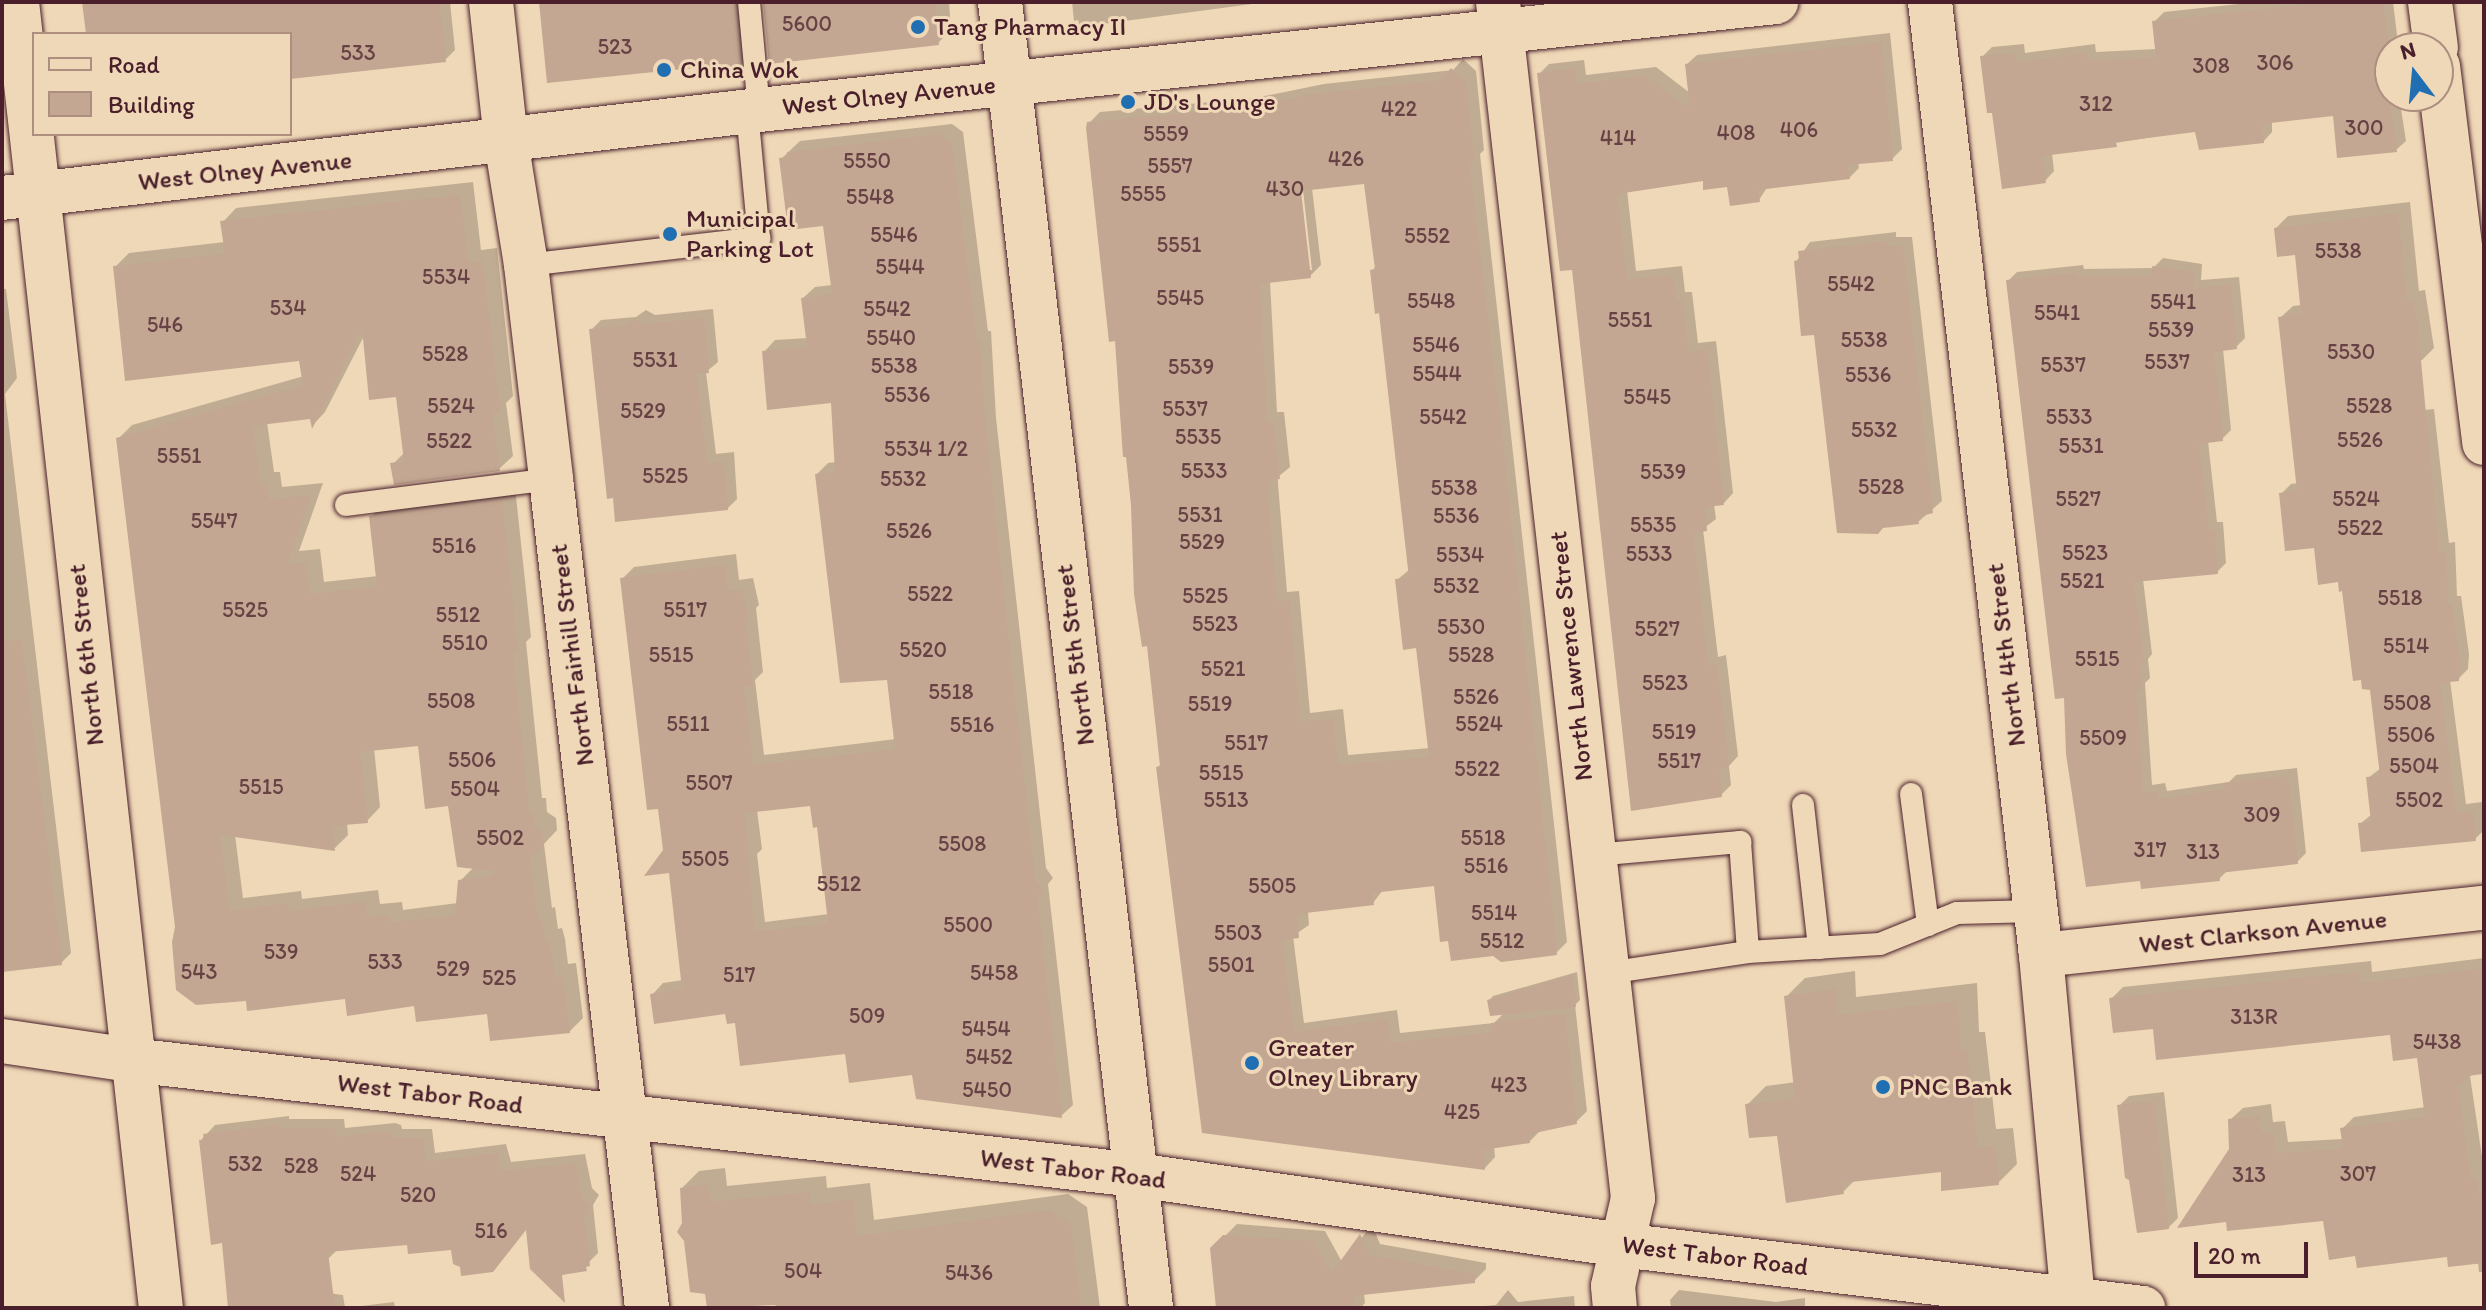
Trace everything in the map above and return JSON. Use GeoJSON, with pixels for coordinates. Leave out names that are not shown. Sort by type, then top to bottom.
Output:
{"type":"FeatureCollection","features":[{"type":"Feature","properties":{"kind":"street","name":"North 6th Street"},"geometry":{"type":"LineString","coordinates":[[17,2],[19,196],[161,1308]]}},
{"type":"Feature","properties":{"kind":"street","name":"North Fairhill Street"},"geometry":{"type":"LineString","coordinates":[[491,2],[506,141],[526,265],[647,1308]]}},
{"type":"Feature","properties":{"kind":"street","name":"North 5th Street"},"geometry":{"type":"LineString","coordinates":[[1000,2],[1151,1308]]}},
{"type":"Feature","properties":{"kind":"street","name":"West Olney Avenue"},"geometry":{"type":"LineString","coordinates":[[19,196],[1009,84],[1499,17],[1776,2]]}},
{"type":"Feature","properties":{"kind":"street","name":"North 4th Street"},"geometry":{"type":"LineString","coordinates":[[1930,2],[2041,955],[2074,1303]]}},
{"type":"Feature","properties":{"kind":"street"},"geometry":{"type":"LineString","coordinates":[[2430,2],[2434,32]]}},
{"type":"Feature","properties":{"kind":"street","name":"North Lawrence Street"},"geometry":{"type":"LineString","coordinates":[[1499,17],[1633,1198],[1613,1286],[1615,1308]]}},
{"type":"Feature","properties":{"kind":"street"},"geometry":{"type":"LineString","coordinates":[[2444,112],[2484,443]]}},
{"type":"Feature","properties":{"kind":"street","name":"West Clarkson Avenue"},"geometry":{"type":"LineString","coordinates":[[2041,955],[2484,908]]}},
{"type":"Feature","properties":{"kind":"street","name":"West Tabor Road"},"geometry":{"type":"LineString","coordinates":[[2,1041],[131,1060],[1136,1175],[1621,1245],[2074,1303],[2143,1308]]}},
{"type":"Feature","properties":{"kind":"lane"},"geometry":{"type":"LineString","coordinates":[[526,265],[759,238],[749,2]]}},
{"type":"Feature","properties":{"kind":"lane"},"geometry":{"type":"LineString","coordinates":[[346,505],[551,479]]}},
{"type":"Feature","properties":{"kind":"lane"},"geometry":{"type":"LineString","coordinates":[[1911,794],[1928,925]]}},
{"type":"Feature","properties":{"kind":"lane"},"geometry":{"type":"LineString","coordinates":[[1803,805],[1819,948]]}},
{"type":"Feature","properties":{"kind":"lane"},"geometry":{"type":"LineString","coordinates":[[1594,855],[1740,842],[1748,952]]}},
{"type":"Feature","properties":{"kind":"lane"},"geometry":{"type":"LineString","coordinates":[[1607,973],[1748,952],[1880,944],[1957,913],[2036,911]]}},
{"type":"Feature","properties":{"kind":"building"},"geometry":{"type":"Polygon","coordinates":[[[82,2],[439,2],[446,62],[292,79],[292,32],[86,32],[82,2]]]}},
{"type":"Feature","properties":{"kind":"building"},"geometry":{"type":"Polygon","coordinates":[[[539,2],[735,2],[741,68],[713,66],[547,83],[539,2]]]}},
{"type":"Feature","properties":{"kind":"building"},"geometry":{"type":"Polygon","coordinates":[[[763,2],[935,2],[939,45],[769,64],[763,2]]]}},
{"type":"Feature","properties":{"kind":"building"},"geometry":{"type":"Polygon","coordinates":[[[2329,2],[2383,2],[2387,32],[2374,32],[2374,112],[2391,112],[2397,152],[2337,158],[2333,116],[2262,124],[2264,143],[2199,150],[2195,132],[2116,142],[2117,147],[2042,156],[2046,183],[2002,189],[1992,113],[1987,113],[1980,56],[2015,53],[2016,62],[2086,53],[2087,61],[2156,58],[2152,21],[2329,2]]]}},
{"type":"Feature","properties":{"kind":"building"},"geometry":{"type":"Polygon","coordinates":[[[1881,42],[1893,161],[1848,165],[1850,179],[1758,190],[1760,202],[1730,206],[1727,187],[1703,190],[1703,181],[1617,194],[1627,280],[1673,275],[1676,301],[1682,300],[1689,352],[1707,350],[1724,505],[1705,507],[1707,531],[1693,533],[1708,665],[1717,664],[1722,704],[1729,768],[1719,769],[1722,797],[1631,811],[1572,270],[1560,271],[1537,73],[1575,69],[1577,84],[1645,76],[1690,109],[1685,64],[1881,42]]]}},
{"type":"Feature","properties":{"kind":"building"},"geometry":{"type":"Polygon","coordinates":[[[1451,68],[1466,82],[1474,162],[1469,163],[1502,433],[1557,955],[1501,962],[1493,956],[1451,961],[1448,941],[1440,942],[1434,886],[1372,893],[1374,905],[1297,914],[1299,938],[1282,940],[1294,1032],[1387,1019],[1390,1043],[1493,1032],[1491,1023],[1565,1014],[1577,1124],[1530,1134],[1530,1143],[1483,1150],[1485,1170],[1202,1133],[1156,767],[1160,766],[1147,646],[1142,647],[1134,594],[1131,505],[1126,457],[1123,457],[1115,341],[1109,342],[1086,128],[1087,122],[1243,108],[1312,94],[1442,80],[1451,68]],[[1364,184],[1301,191],[1311,278],[1260,284],[1267,422],[1273,422],[1280,479],[1269,480],[1268,496],[1277,602],[1289,600],[1300,722],[1333,718],[1338,765],[1429,757],[1416,648],[1403,650],[1395,579],[1409,578],[1379,313],[1375,314],[1370,270],[1375,269],[1364,184]]]}},
{"type":"Feature","properties":{"kind":"building"},"geometry":{"type":"Polygon","coordinates":[[[940,134],[952,144],[977,342],[980,341],[986,431],[1035,880],[1043,890],[1037,897],[1062,1118],[916,1099],[912,1075],[849,1083],[845,1054],[740,1066],[735,1023],[727,1024],[725,1014],[654,1024],[650,994],[682,989],[669,873],[644,876],[663,850],[658,809],[647,810],[620,578],[725,565],[728,591],[742,589],[748,619],[745,619],[753,686],[744,687],[753,765],[895,749],[887,680],[840,683],[815,474],[835,472],[831,403],[767,410],[762,351],[807,347],[801,298],[832,294],[823,226],[788,230],[779,158],[788,157],[787,152],[940,134]],[[810,806],[745,813],[754,932],[828,923],[817,827],[813,828],[810,806]]]}},
{"type":"Feature","properties":{"kind":"building"},"geometry":{"type":"Polygon","coordinates":[[[460,195],[468,262],[483,261],[500,412],[492,413],[500,471],[394,485],[390,463],[404,461],[396,397],[369,400],[362,328],[312,429],[310,419],[252,426],[261,485],[267,485],[269,500],[311,495],[287,564],[306,562],[310,594],[377,587],[369,516],[502,499],[518,653],[513,653],[529,811],[533,810],[534,826],[542,832],[544,846],[530,858],[538,920],[542,920],[555,977],[563,976],[570,1033],[490,1041],[487,1014],[416,1022],[414,1006],[347,1016],[345,999],[247,1011],[246,1001],[196,1005],[176,990],[172,942],[175,927],[116,438],[303,385],[299,361],[125,381],[113,266],[225,254],[220,221],[460,195]],[[418,746],[360,752],[368,823],[332,826],[335,851],[220,835],[230,911],[288,903],[289,911],[365,902],[367,917],[389,915],[390,923],[455,915],[458,880],[493,875],[493,871],[457,867],[448,806],[425,809],[418,746]]]}},
{"type":"Feature","properties":{"kind":"building"},"geometry":{"type":"Polygon","coordinates":[[[2398,213],[2407,302],[2413,301],[2417,318],[2439,552],[2446,551],[2448,605],[2452,605],[2460,665],[2459,681],[2440,683],[2456,813],[2473,811],[2476,841],[2361,852],[2358,823],[2371,822],[2366,777],[2380,776],[2370,690],[2362,689],[2361,680],[2353,681],[2342,591],[2339,592],[2338,582],[2318,585],[2314,548],[2285,551],[2279,493],[2297,491],[2278,317],[2301,314],[2295,255],[2277,257],[2274,228],[2398,213]]]}},
{"type":"Feature","properties":{"kind":"building"},"geometry":{"type":"Polygon","coordinates":[[[1887,241],[1887,246],[1903,247],[1933,513],[1918,517],[1919,524],[1883,528],[1878,534],[1837,533],[1814,335],[1801,336],[1794,261],[1799,260],[1798,251],[1887,241]]]}},
{"type":"Feature","properties":{"kind":"building"},"geometry":{"type":"Polygon","coordinates":[[[2152,266],[2194,272],[2193,288],[2231,285],[2237,349],[2214,352],[2223,441],[2199,444],[2209,530],[2215,530],[2218,574],[2134,582],[2144,665],[2139,665],[2142,689],[2136,690],[2143,793],[2157,791],[2158,799],[2226,789],[2225,783],[2288,776],[2298,864],[2219,873],[2220,881],[2141,889],[2140,881],[2086,887],[2066,754],[2064,698],[2055,699],[2006,280],[2075,273],[2075,277],[2153,276],[2152,266]]]}},
{"type":"Feature","properties":{"kind":"building"},"geometry":{"type":"Polygon","coordinates":[[[704,318],[709,373],[696,374],[707,463],[724,461],[728,510],[615,522],[613,498],[607,499],[589,329],[624,326],[634,319],[644,324],[704,318]]]}},
{"type":"Feature","properties":{"kind":"building"},"geometry":{"type":"Polygon","coordinates":[[[22,640],[62,965],[2,972],[2,641],[22,640]]]}},
{"type":"Feature","properties":{"kind":"building"},"geometry":{"type":"Polygon","coordinates":[[[2484,968],[2484,1074],[2464,1076],[2465,1084],[2458,1085],[2471,1181],[2477,1180],[2478,1195],[2484,1194],[2484,1263],[2448,1267],[2447,1257],[2357,1268],[2355,1256],[2329,1260],[2323,1221],[2227,1231],[2226,1222],[2177,1228],[2229,1149],[2228,1119],[2259,1116],[2261,1133],[2273,1132],[2276,1153],[2343,1149],[2340,1128],[2425,1117],[2417,1058],[2393,1061],[2390,1035],[2156,1060],[2153,1029],[2113,1033],[2109,998],[2359,972],[2360,983],[2484,968]]]}},
{"type":"Feature","properties":{"kind":"building"},"geometry":{"type":"Polygon","coordinates":[[[1573,975],[1576,1007],[1490,1016],[1487,1000],[1573,975]]]}},
{"type":"Feature","properties":{"kind":"building"},"geometry":{"type":"Polygon","coordinates":[[[1836,989],[1837,1015],[1958,1001],[1961,1051],[1967,1050],[1978,1148],[1995,1146],[1999,1185],[1941,1191],[1941,1172],[1842,1183],[1844,1194],[1786,1203],[1777,1136],[1749,1138],[1745,1104],[1795,1099],[1784,996],[1836,989]]]}},
{"type":"Feature","properties":{"kind":"building"},"geometry":{"type":"Polygon","coordinates":[[[2154,1101],[2169,1229],[2137,1233],[2129,1180],[2125,1178],[2117,1105],[2154,1101]]]}},
{"type":"Feature","properties":{"kind":"building"},"geometry":{"type":"Polygon","coordinates":[[[279,1125],[280,1128],[335,1128],[336,1137],[384,1132],[392,1134],[393,1138],[423,1138],[426,1162],[497,1153],[501,1171],[575,1163],[582,1198],[590,1206],[584,1216],[590,1266],[586,1267],[587,1271],[562,1275],[565,1303],[530,1269],[526,1230],[493,1272],[461,1276],[460,1267],[453,1264],[451,1250],[408,1254],[407,1245],[328,1252],[335,1308],[228,1308],[222,1243],[211,1245],[199,1140],[204,1140],[203,1134],[279,1125]]]}},
{"type":"Feature","properties":{"kind":"building"},"geometry":{"type":"Polygon","coordinates":[[[708,1184],[711,1202],[809,1192],[810,1205],[853,1199],[857,1236],[1050,1210],[1071,1225],[1081,1308],[778,1308],[775,1305],[707,1308],[705,1294],[690,1292],[684,1241],[677,1232],[682,1223],[680,1188],[708,1184]]]}},
{"type":"Feature","properties":{"kind":"building"},"geometry":{"type":"Polygon","coordinates":[[[1360,1234],[1369,1255],[1475,1274],[1475,1283],[1353,1296],[1354,1308],[1216,1308],[1210,1248],[1223,1235],[1313,1241],[1331,1274],[1360,1234]]]}},
{"type":"Feature","properties":{"kind":"place","name":"Tang Pharmacy II"},"geometry":{"type":"Point","coordinates":[918,27]}},
{"type":"Feature","properties":{"kind":"place","name":"China Wok"},"geometry":{"type":"Point","coordinates":[664,70]}},
{"type":"Feature","properties":{"kind":"place","name":"JD's Lounge"},"geometry":{"type":"Point","coordinates":[1128,102]}},
{"type":"Feature","properties":{"kind":"place","name":"Municipal Parking Lot"},"geometry":{"type":"Point","coordinates":[670,234]}},
{"type":"Feature","properties":{"kind":"place","name":"Greater Olney Library"},"geometry":{"type":"Point","coordinates":[1252,1063]}},
{"type":"Feature","properties":{"kind":"place","name":"PNC Bank"},"geometry":{"type":"Point","coordinates":[1883,1087]}}]}
